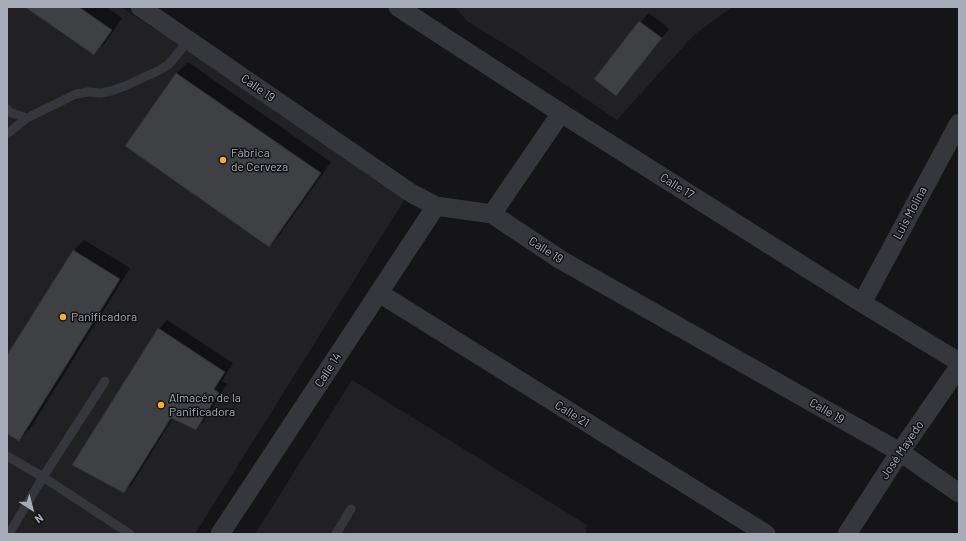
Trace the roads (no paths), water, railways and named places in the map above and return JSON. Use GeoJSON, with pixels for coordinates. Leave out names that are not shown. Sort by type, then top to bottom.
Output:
{"type":"FeatureCollection","features":[{"type":"Feature","properties":{"kind":"street","name":"Calle 19"},"geometry":{"type":"LineString","coordinates":[[140,7],[411,193],[436,206],[492,214],[561,260],[900,452],[959,493]]}},
{"type":"Feature","properties":{"kind":"street","name":"Calle 17"},"geometry":{"type":"LineString","coordinates":[[398,7],[561,113],[862,303],[959,362]]}},
{"type":"Feature","properties":{"kind":"street"},"geometry":{"type":"LineString","coordinates":[[492,214],[561,113]]}},
{"type":"Feature","properties":{"kind":"street","name":"Luis Molina"},"geometry":{"type":"LineString","coordinates":[[862,303],[959,123]]}},
{"type":"Feature","properties":{"kind":"street","name":"Calle 14"},"geometry":{"type":"LineString","coordinates":[[220,534],[436,206]]}},
{"type":"Feature","properties":{"kind":"street","name":"Calle 21"},"geometry":{"type":"LineString","coordinates":[[378,293],[766,534]]}},
{"type":"Feature","properties":{"kind":"street","name":"José Mayedo"},"geometry":{"type":"LineString","coordinates":[[847,534],[900,452],[959,367]]}},
{"type":"Feature","properties":{"kind":"lane"},"geometry":{"type":"LineString","coordinates":[[7,134],[27,118],[76,94],[111,91],[160,70],[169,64],[189,40]]}},
{"type":"Feature","properties":{"kind":"lane"},"geometry":{"type":"LineString","coordinates":[[7,109],[9,112],[27,118]]}},
{"type":"Feature","properties":{"kind":"lane"},"geometry":{"type":"LineString","coordinates":[[9,534],[43,477],[105,381]]}},
{"type":"Feature","properties":{"kind":"lane"},"geometry":{"type":"LineString","coordinates":[[7,456],[43,477],[130,534]]}},
{"type":"Feature","properties":{"kind":"lane"},"geometry":{"type":"LineString","coordinates":[[336,534],[351,509]]}},
{"type":"Feature","properties":{"kind":"place","name":"Fábrica de Cerveza"},"geometry":{"type":"Point","coordinates":[223,160]}},
{"type":"Feature","properties":{"kind":"place","name":"Panificadora"},"geometry":{"type":"Point","coordinates":[63,317]}},
{"type":"Feature","properties":{"kind":"place","name":"Almacén de la Panificadora"},"geometry":{"type":"Point","coordinates":[161,405]}}]}
